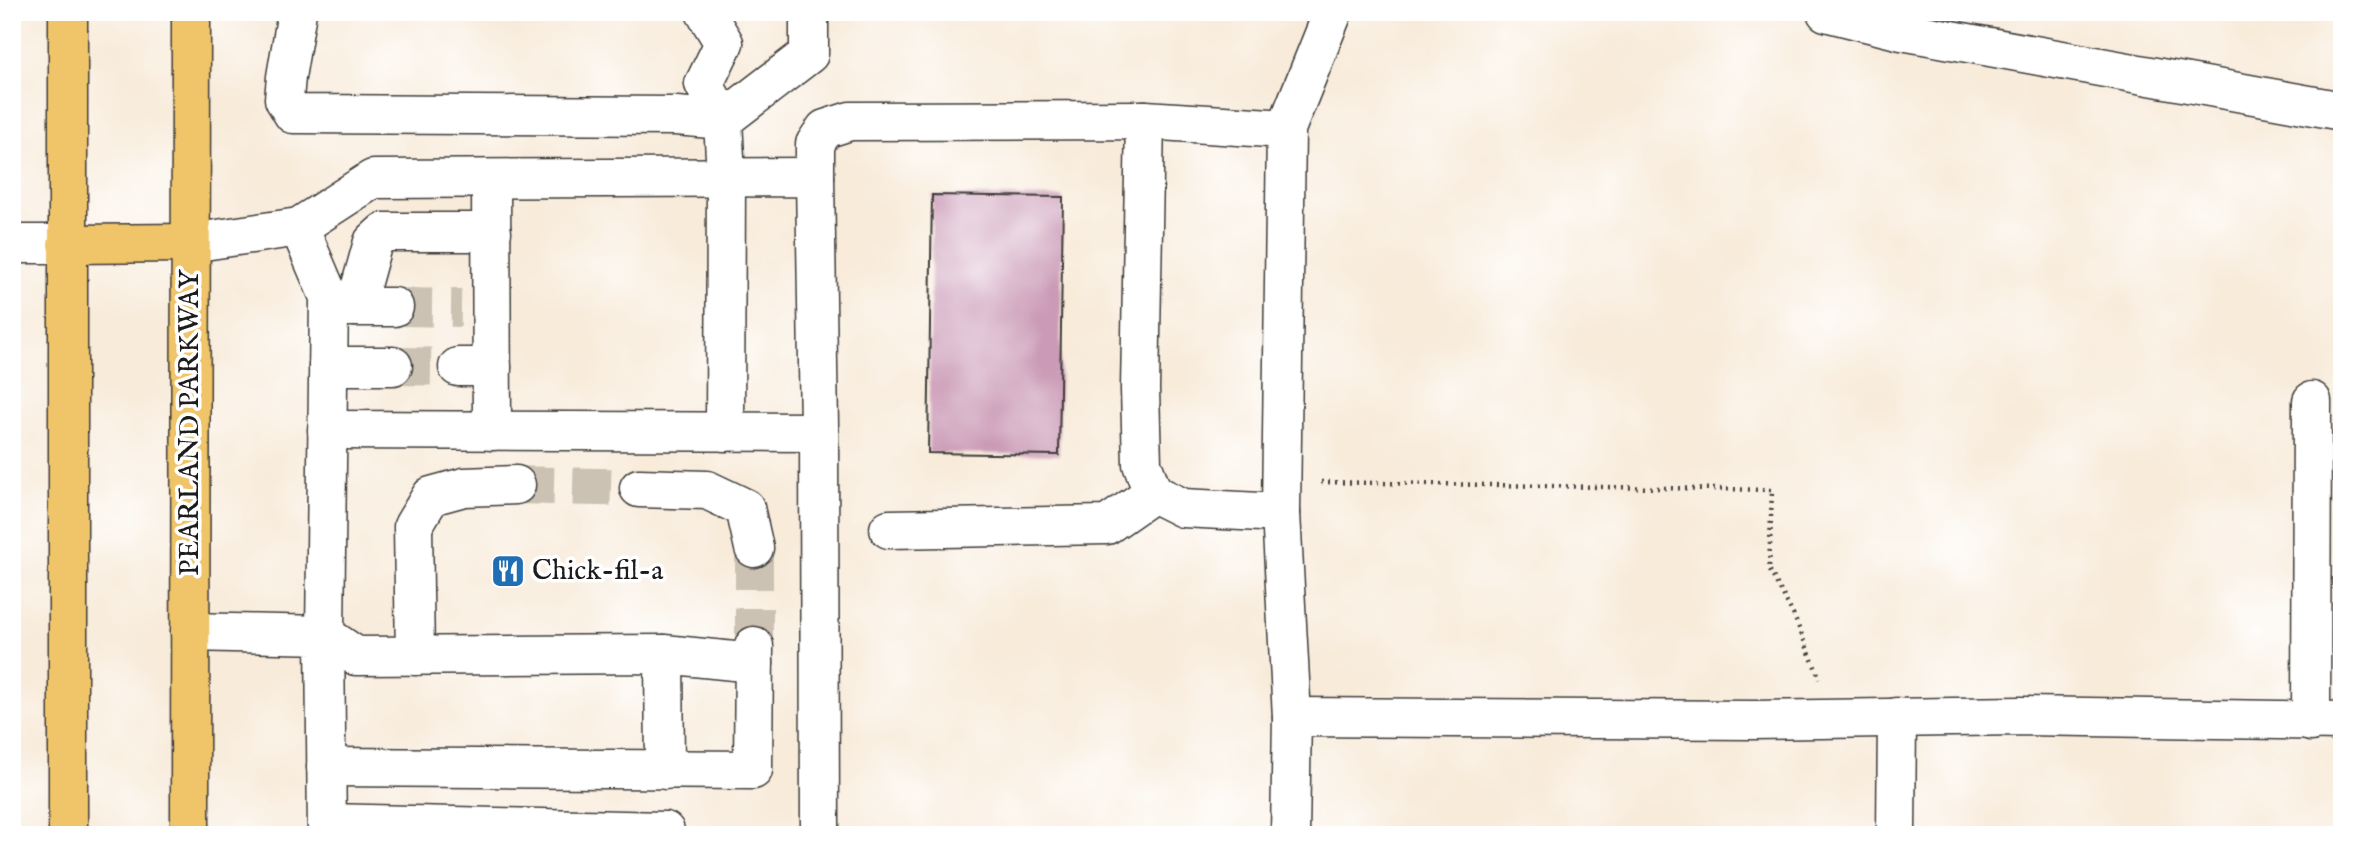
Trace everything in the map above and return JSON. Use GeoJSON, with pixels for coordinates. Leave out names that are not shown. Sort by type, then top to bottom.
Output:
{"type":"FeatureCollection","features":[{"type":"Feature","properties":{"kind":"main road"},"geometry":{"type":"LineString","coordinates":[[68,12],[68,835]]}},
{"type":"Feature","properties":{"kind":"main road","name":"PEARLAND PARKWAY"},"geometry":{"type":"LineString","coordinates":[[190,835],[191,12]]}},
{"type":"Feature","properties":{"kind":"main road"},"geometry":{"type":"LineString","coordinates":[[67,244],[190,243]]}},
{"type":"Feature","properties":{"kind":"street"},"geometry":{"type":"LineString","coordinates":[[298,12],[284,99],[293,114],[676,116],[723,120],[809,54],[809,12]]}},
{"type":"Feature","properties":{"kind":"street"},"geometry":{"type":"LineString","coordinates":[[705,12],[724,43],[704,84],[723,120],[726,177],[725,432]]}},
{"type":"Feature","properties":{"kind":"street"},"geometry":{"type":"LineString","coordinates":[[1290,835],[1292,717],[1281,497],[1286,129],[1333,12]]}},
{"type":"Feature","properties":{"kind":"street"},"geometry":{"type":"LineString","coordinates":[[1826,12],[1902,31],[2342,111]]}},
{"type":"Feature","properties":{"kind":"street"},"geometry":{"type":"LineString","coordinates":[[820,835],[815,177],[816,144],[820,136],[825,129],[850,121],[1145,120],[1286,129]]}},
{"type":"Feature","properties":{"kind":"street"},"geometry":{"type":"LineString","coordinates":[[1145,120],[1140,389],[1142,464],[1153,493],[1183,508],[1281,497]]}},
{"type":"Feature","properties":{"kind":"street"},"geometry":{"type":"LineString","coordinates":[[190,243],[299,227],[373,179],[815,177]]}},
{"type":"Feature","properties":{"kind":"street"},"geometry":{"type":"LineString","coordinates":[[491,179],[492,232],[476,308],[475,367],[492,430]]}},
{"type":"Feature","properties":{"kind":"street"},"geometry":{"type":"LineString","coordinates":[[299,227],[329,297],[342,307],[394,307]]}},
{"type":"Feature","properties":{"kind":"street"},"geometry":{"type":"LineString","coordinates":[[492,232],[384,232],[373,242],[342,307],[328,366],[325,635],[327,829],[665,831],[665,835]]}},
{"type":"Feature","properties":{"kind":"street"},"geometry":{"type":"LineString","coordinates":[[12,244],[67,244]]}},
{"type":"Feature","properties":{"kind":"street"},"geometry":{"type":"LineString","coordinates":[[328,366],[393,366]]}},
{"type":"Feature","properties":{"kind":"street"},"geometry":{"type":"LineString","coordinates":[[1292,717],[1836,719],[2020,716],[2326,722],[2312,401]]}},
{"type":"Feature","properties":{"kind":"street"},"geometry":{"type":"LineString","coordinates":[[327,430],[818,432]]}},
{"type":"Feature","properties":{"kind":"street"},"geometry":{"type":"LineString","coordinates":[[415,656],[413,526],[431,496],[464,486],[516,485]]}},
{"type":"Feature","properties":{"kind":"street"},"geometry":{"type":"LineString","coordinates":[[639,488],[706,490],[745,508],[754,548]]}},
{"type":"Feature","properties":{"kind":"street"},"geometry":{"type":"LineString","coordinates":[[888,529],[1107,525],[1153,493]]}},
{"type":"Feature","properties":{"kind":"street"},"geometry":{"type":"LineString","coordinates":[[190,632],[325,635],[356,656],[754,654],[753,770],[326,767]]}},
{"type":"Feature","properties":{"kind":"street"},"geometry":{"type":"LineString","coordinates":[[664,654],[666,770]]}},
{"type":"Feature","properties":{"kind":"street"},"geometry":{"type":"LineString","coordinates":[[1896,835],[1897,717]]}},
{"type":"Feature","properties":{"kind":"path"},"geometry":{"type":"LineString","coordinates":[[1281,497],[1772,490],[1769,569],[1794,616],[1836,719]]}},
{"type":"Feature","properties":{"kind":"building"},"geometry":{"type":"Polygon","coordinates":[[[932,195],[1063,197],[1059,455],[928,453],[932,195]]]}},
{"type":"Feature","properties":{"kind":"tunnel"},"geometry":{"type":"LineString","coordinates":[[394,307],[461,308]]}},
{"type":"Feature","properties":{"kind":"tunnel"},"geometry":{"type":"LineString","coordinates":[[393,366],[458,367]]}},
{"type":"Feature","properties":{"kind":"tunnel"},"geometry":{"type":"LineString","coordinates":[[516,485],[639,488]]}},
{"type":"Feature","properties":{"kind":"tunnel"},"geometry":{"type":"LineString","coordinates":[[754,548],[754,646]]}},
{"type":"Feature","properties":{"kind":"place","name":"Chick-fil-a"},"geometry":{"type":"Point","coordinates":[508,571]}}]}
